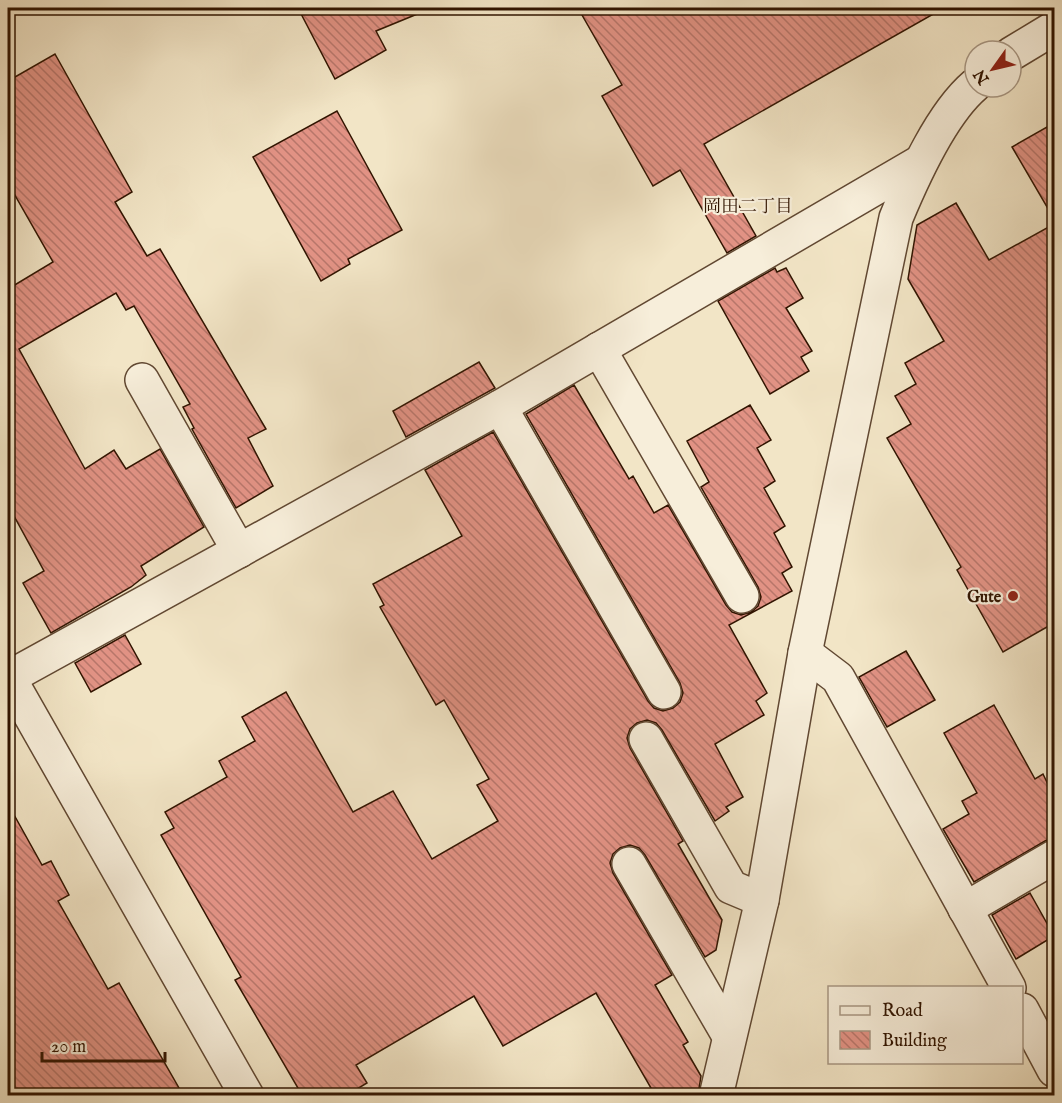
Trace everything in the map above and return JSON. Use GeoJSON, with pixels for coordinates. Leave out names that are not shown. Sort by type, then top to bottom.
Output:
{"type":"FeatureCollection","features":[{"type":"Feature","properties":{"kind":"street"},"geometry":{"type":"LineString","coordinates":[[1023,47],[1054,28]]}},
{"type":"Feature","properties":{"kind":"street"},"geometry":{"type":"LineString","coordinates":[[710,1091],[729,1036],[762,900],[805,653],[896,218],[920,162],[963,95]]}},
{"type":"Feature","properties":{"kind":"street"},"geometry":{"type":"LineString","coordinates":[[247,1095],[8,677],[500,407],[920,162]]}},
{"type":"Feature","properties":{"kind":"street"},"geometry":{"type":"LineString","coordinates":[[599,349],[742,596]]}},
{"type":"Feature","properties":{"kind":"street"},"geometry":{"type":"LineString","coordinates":[[142,380],[239,551]]}},
{"type":"Feature","properties":{"kind":"street"},"geometry":{"type":"LineString","coordinates":[[500,407],[664,692]]}},
{"type":"Feature","properties":{"kind":"street"},"geometry":{"type":"LineString","coordinates":[[805,653],[838,678],[1008,986]]}},
{"type":"Feature","properties":{"kind":"street"},"geometry":{"type":"LineString","coordinates":[[646,739],[731,887],[762,900]]}},
{"type":"Feature","properties":{"kind":"street"},"geometry":{"type":"LineString","coordinates":[[965,909],[1054,857]]}},
{"type":"Feature","properties":{"kind":"street"},"geometry":{"type":"LineString","coordinates":[[629,864],[729,1036]]}},
{"type":"Feature","properties":{"kind":"street"},"geometry":{"type":"LineString","coordinates":[[1023,1011],[1050,1050]]}},
{"type":"Feature","properties":{"kind":"building"},"geometry":{"type":"Polygon","coordinates":[[[298,8],[432,8],[376,31],[386,50],[335,79],[298,8]]]}},
{"type":"Feature","properties":{"kind":"building"},"geometry":{"type":"Polygon","coordinates":[[[578,8],[944,8],[704,144],[756,236],[727,253],[680,170],[653,186],[602,96],[622,85],[578,8]]]}},
{"type":"Feature","properties":{"kind":"building"},"geometry":{"type":"Polygon","coordinates":[[[55,54],[132,192],[115,202],[147,256],[160,249],[266,429],[248,438],[273,486],[236,508],[192,429],[194,428],[183,407],[190,404],[134,306],[126,310],[116,293],[19,349],[85,469],[114,450],[126,469],[160,449],[204,527],[141,566],[146,575],[131,587],[51,633],[23,583],[44,571],[8,505],[8,289],[53,262],[8,183],[8,81],[55,54]]]}},
{"type":"Feature","properties":{"kind":"building"},"geometry":{"type":"Polygon","coordinates":[[[337,111],[402,230],[348,259],[350,264],[321,281],[253,157],[337,111]]]}},
{"type":"Feature","properties":{"kind":"building"},"geometry":{"type":"Polygon","coordinates":[[[1054,123],[1054,219],[1012,147],[1054,123]]]}},
{"type":"Feature","properties":{"kind":"building"},"geometry":{"type":"Polygon","coordinates":[[[956,203],[989,260],[1054,224],[1054,623],[1003,652],[957,570],[961,567],[887,438],[911,424],[895,396],[916,384],[905,363],[944,341],[908,279],[917,225],[956,203]]]}},
{"type":"Feature","properties":{"kind":"building"},"geometry":{"type":"Polygon","coordinates":[[[775,268],[777,272],[786,268],[803,298],[786,308],[812,351],[801,357],[809,371],[770,394],[718,301],[775,268]]]}},
{"type":"Feature","properties":{"kind":"building"},"geometry":{"type":"Polygon","coordinates":[[[479,362],[495,388],[406,437],[393,411],[479,362]]]}},
{"type":"Feature","properties":{"kind":"building"},"geometry":{"type":"Polygon","coordinates":[[[574,385],[629,479],[633,476],[654,513],[668,505],[726,605],[732,612],[741,615],[751,612],[758,606],[761,597],[758,587],[701,487],[709,482],[687,441],[750,405],[771,440],[757,448],[775,481],[764,488],[785,526],[774,533],[792,567],[782,573],[792,591],[729,625],[767,693],[756,701],[764,715],[715,744],[743,797],[726,807],[729,811],[715,821],[656,723],[647,720],[637,723],[630,729],[627,738],[630,748],[683,841],[678,844],[722,920],[716,950],[705,957],[639,848],[630,845],[620,848],[613,854],[610,863],[613,873],[672,975],[655,985],[688,1042],[683,1045],[701,1076],[698,1095],[655,1095],[596,993],[503,1046],[474,996],[356,1065],[367,1083],[347,1095],[302,1095],[235,980],[241,977],[161,835],[174,828],[165,812],[227,777],[219,761],[255,741],[242,717],[286,692],[353,812],[393,791],[432,859],[498,821],[477,785],[489,779],[444,700],[436,705],[380,607],[384,605],[373,584],[462,536],[425,470],[493,432],[648,701],[654,708],[663,711],[673,708],[680,702],[683,693],[680,683],[526,414],[574,385]]]}},
{"type":"Feature","properties":{"kind":"building"},"geometry":{"type":"Polygon","coordinates":[[[125,635],[141,664],[91,692],[75,663],[125,635]]]}},
{"type":"Feature","properties":{"kind":"building"},"geometry":{"type":"Polygon","coordinates":[[[906,651],[935,700],[887,727],[859,677],[906,651]]]}},
{"type":"Feature","properties":{"kind":"building"},"geometry":{"type":"Polygon","coordinates":[[[994,705],[1035,779],[1043,774],[1054,797],[1054,838],[974,882],[943,829],[969,814],[962,801],[977,793],[944,733],[994,705]]]}},
{"type":"Feature","properties":{"kind":"building"},"geometry":{"type":"Polygon","coordinates":[[[8,804],[42,865],[51,861],[69,895],[58,901],[108,989],[119,983],[183,1095],[8,1095],[8,804]]]}},
{"type":"Feature","properties":{"kind":"building"},"geometry":{"type":"Polygon","coordinates":[[[1030,893],[1054,936],[1016,959],[992,915],[1030,893]]]}},
{"type":"Feature","properties":{"kind":"place","name":"Gute"},"geometry":{"type":"Point","coordinates":[1013,596]}},
{"type":"Feature","properties":{"kind":"district","name":"岡田二丁目"},"geometry":{"type":"Point","coordinates":[748,206]}}]}
